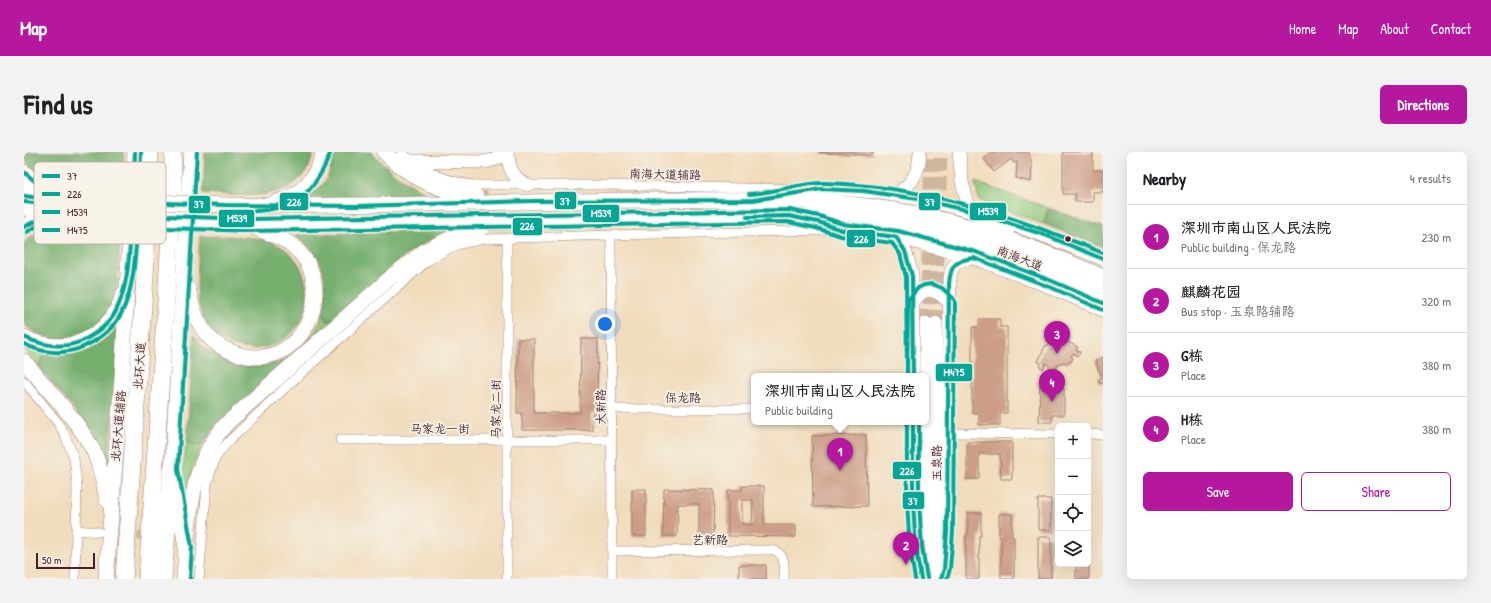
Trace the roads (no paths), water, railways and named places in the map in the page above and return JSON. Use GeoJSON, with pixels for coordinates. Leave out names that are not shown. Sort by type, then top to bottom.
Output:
{"type":"FeatureCollection","features":[{"type":"Feature","properties":{"kind":"highway","name":"北环大道"},"geometry":{"type":"LineString","coordinates":[[150,152],[150,162]]}},
{"type":"Feature","properties":{"kind":"highway","name":"北环大道"},"geometry":{"type":"LineString","coordinates":[[147,579],[165,318],[173,152]]}},
{"type":"Feature","properties":{"kind":"highway","name":"北环大道"},"geometry":{"type":"LineString","coordinates":[[124,579],[146,244]]}},
{"type":"Feature","properties":{"kind":"highway"},"geometry":{"type":"LineString","coordinates":[[164,579],[172,469]]}},
{"type":"Feature","properties":{"kind":"main road"},"geometry":{"type":"LineString","coordinates":[[134,162],[135,152]]}},
{"type":"Feature","properties":{"kind":"main road"},"geometry":{"type":"LineString","coordinates":[[260,206],[284,200],[300,191],[315,175],[324,152]]}},
{"type":"Feature","properties":{"kind":"main road"},"geometry":{"type":"LineString","coordinates":[[384,152],[409,174],[432,186],[468,195],[532,201]]}},
{"type":"Feature","properties":{"kind":"main road"},"geometry":{"type":"LineString","coordinates":[[191,153],[172,469],[195,542]]}},
{"type":"Feature","properties":{"kind":"main road"},"geometry":{"type":"LineString","coordinates":[[24,172],[34,182]]}},
{"type":"Feature","properties":{"kind":"main road","name":"南海大道"},"geometry":{"type":"LineString","coordinates":[[24,190],[34,191]]}},
{"type":"Feature","properties":{"kind":"main road","name":"南海大道"},"geometry":{"type":"LineString","coordinates":[[166,202],[260,206],[358,206],[532,201],[753,200],[830,203],[888,209],[954,222],[1012,240],[1103,277]]}},
{"type":"Feature","properties":{"kind":"main road","name":"南海大道"},"geometry":{"type":"LineString","coordinates":[[24,208],[34,209]]}},
{"type":"Feature","properties":{"kind":"main road"},"geometry":{"type":"LineString","coordinates":[[975,212],[1012,240]]}},
{"type":"Feature","properties":{"kind":"main road","name":"南海大道"},"geometry":{"type":"LineString","coordinates":[[166,223],[249,225],[532,222],[789,216],[864,218],[922,228],[975,242],[1023,258],[1103,293]]}},
{"type":"Feature","properties":{"kind":"main road"},"geometry":{"type":"LineString","coordinates":[[24,227],[34,221]]}},
{"type":"Feature","properties":{"kind":"main road"},"geometry":{"type":"LineString","coordinates":[[184,579],[195,542],[195,483],[201,464],[216,435],[226,423],[391,277],[426,250],[466,232],[493,226],[532,222]]}},
{"type":"Feature","properties":{"kind":"main road"},"geometry":{"type":"LineString","coordinates":[[184,253],[191,305],[202,329],[221,347],[235,354],[255,357],[273,355],[285,350],[303,331],[314,308],[316,296],[314,284],[306,260],[300,252],[279,237],[249,225]]}},
{"type":"Feature","properties":{"kind":"main road"},"geometry":{"type":"LineString","coordinates":[[24,337],[35,343],[54,346],[69,346],[87,340],[103,329],[114,316],[121,301],[128,274],[130,244]]}},
{"type":"Feature","properties":{"kind":"main road","name":"北环大道辅路"},"geometry":{"type":"LineString","coordinates":[[106,579],[128,274]]}},
{"type":"Feature","properties":{"kind":"main road"},"geometry":{"type":"LineString","coordinates":[[24,361],[86,438],[101,471],[110,521]]}},
{"type":"Feature","properties":{"kind":"street","name":"南海大道辅路"},"geometry":{"type":"LineString","coordinates":[[401,152],[411,161],[430,173],[462,184],[483,188],[507,185],[603,185],[822,189]]}},
{"type":"Feature","properties":{"kind":"street"},"geometry":{"type":"LineString","coordinates":[[411,161],[485,162],[496,159],[504,152]]}},
{"type":"Feature","properties":{"kind":"street"},"geometry":{"type":"LineString","coordinates":[[508,152],[508,162],[512,173],[516,178],[527,185]]}},
{"type":"Feature","properties":{"kind":"street"},"geometry":{"type":"LineString","coordinates":[[895,195],[906,188],[913,180],[917,171],[920,152]]}},
{"type":"Feature","properties":{"kind":"street"},"geometry":{"type":"LineString","coordinates":[[959,152],[962,182],[975,212]]}},
{"type":"Feature","properties":{"kind":"street"},"geometry":{"type":"LineString","coordinates":[[753,200],[822,189],[895,195],[944,204],[975,212],[1044,236],[1103,259]]}},
{"type":"Feature","properties":{"kind":"street"},"geometry":{"type":"LineString","coordinates":[[789,216],[818,222],[842,230]]}},
{"type":"Feature","properties":{"kind":"street"},"geometry":{"type":"LineString","coordinates":[[199,579],[195,542],[207,484],[216,457],[228,442],[286,387],[427,261],[448,249],[484,236],[507,238],[611,234],[842,230],[896,237],[974,258],[1050,287],[1103,310]]}},
{"type":"Feature","properties":{"kind":"street","name":"大新路"},"geometry":{"type":"LineString","coordinates":[[611,234],[612,579]]}},
{"type":"Feature","properties":{"kind":"street"},"geometry":{"type":"LineString","coordinates":[[896,237],[905,251],[912,276],[913,373]]}},
{"type":"Feature","properties":{"kind":"street","name":"马家龙二街"},"geometry":{"type":"LineString","coordinates":[[507,238],[507,579]]}},
{"type":"Feature","properties":{"kind":"street"},"geometry":{"type":"LineString","coordinates":[[942,579],[947,532],[950,277],[953,265],[957,261],[974,258]]}},
{"type":"Feature","properties":{"kind":"street"},"geometry":{"type":"LineString","coordinates":[[913,303],[925,290],[932,290],[949,302]]}},
{"type":"Feature","properties":{"kind":"street","name":"玉泉路"},"geometry":{"type":"LineString","coordinates":[[927,579],[931,323],[936,579]]}},
{"type":"Feature","properties":{"kind":"street"},"geometry":{"type":"LineString","coordinates":[[24,381],[58,423],[64,433],[74,458],[77,486],[75,579]]}},
{"type":"Feature","properties":{"kind":"street","name":"保龙路"},"geometry":{"type":"LineString","coordinates":[[612,409],[751,409]]}},
{"type":"Feature","properties":{"kind":"street"},"geometry":{"type":"LineString","coordinates":[[913,425],[914,530],[916,553],[921,579]]}},
{"type":"Feature","properties":{"kind":"street"},"geometry":{"type":"LineString","coordinates":[[948,433],[1055,434]]}},
{"type":"Feature","properties":{"kind":"street"},"geometry":{"type":"LineString","coordinates":[[1091,434],[1103,435]]}},
{"type":"Feature","properties":{"kind":"street","name":"马家龙一街"},"geometry":{"type":"LineString","coordinates":[[340,440],[612,440]]}},
{"type":"Feature","properties":{"kind":"street"},"geometry":{"type":"LineString","coordinates":[[76,530],[99,532]]}},
{"type":"Feature","properties":{"kind":"street","name":"艺新路"},"geometry":{"type":"LineString","coordinates":[[612,551],[773,550],[780,553],[784,559],[784,579]]}},
{"type":"Feature","properties":{"kind":"tunnel"},"geometry":{"type":"LineString","coordinates":[[926,323],[931,152]]}},
{"type":"Feature","properties":{"kind":"tunnel"},"geometry":{"type":"LineString","coordinates":[[936,323],[941,152]]}},
{"type":"Feature","properties":{"kind":"tunnel"},"geometry":{"type":"LineString","coordinates":[[483,191],[484,226]]}},
{"type":"Feature","properties":{"kind":"tunnel"},"geometry":{"type":"LineString","coordinates":[[124,534],[195,539]]}},
{"type":"Feature","properties":{"kind":"place","name":"G栋"},"geometry":{"type":"Point","coordinates":[1057,354]}},
{"type":"Feature","properties":{"kind":"place","name":"H栋"},"geometry":{"type":"Point","coordinates":[1052,402]}},
{"type":"Feature","properties":{"kind":"place","name":"深圳市南山区人民法院"},"geometry":{"type":"Point","coordinates":[840,471]}},
{"type":"Feature","properties":{"kind":"place","name":"麒麟花园"},"geometry":{"type":"Point","coordinates":[906,565]}}]}
